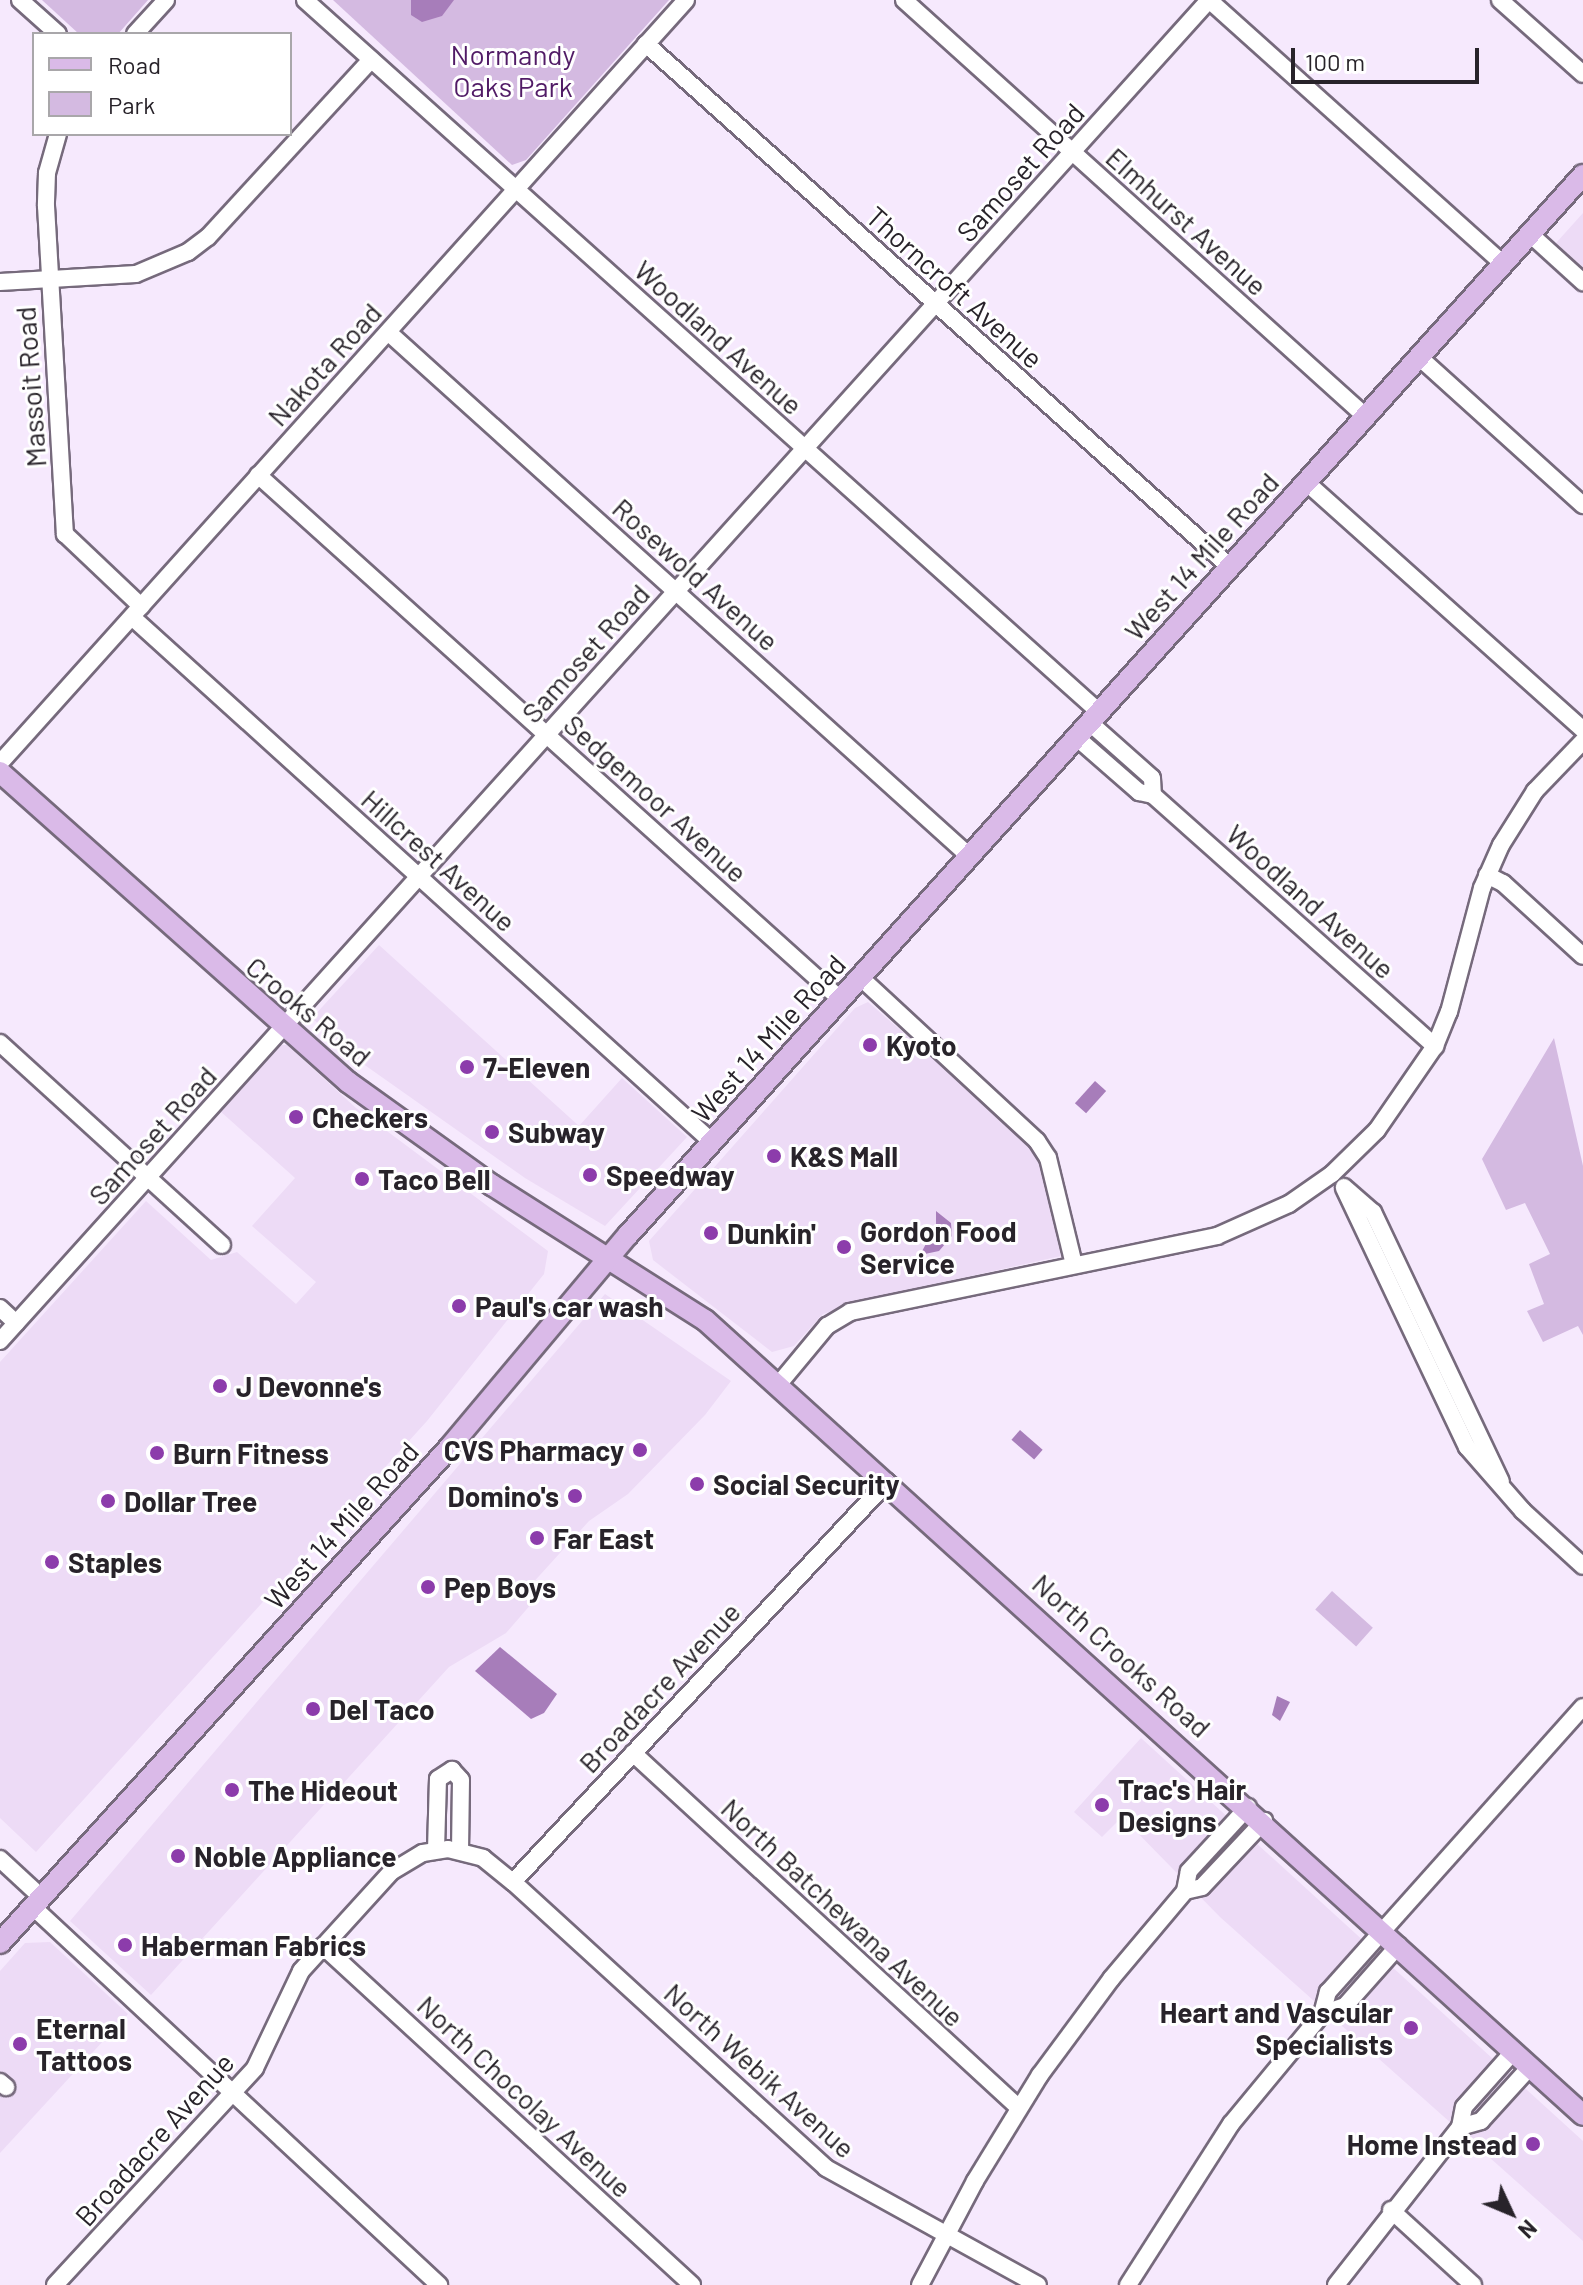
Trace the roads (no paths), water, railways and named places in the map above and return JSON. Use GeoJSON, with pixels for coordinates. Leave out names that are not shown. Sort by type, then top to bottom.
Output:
{"type":"FeatureCollection","features":[{"type":"Feature","properties":{"kind":"main road","name":"West 14 Mile Road"},"geometry":{"type":"LineString","coordinates":[[0,1943],[449,1448],[609,1256],[968,855],[1583,175]]}},
{"type":"Feature","properties":{"kind":"main road","name":"Crooks Road"},"geometry":{"type":"LineString","coordinates":[[0,772],[284,1029],[378,1105],[492,1185],[609,1256]]}},
{"type":"Feature","properties":{"kind":"main road","name":"North Crooks Road"},"geometry":{"type":"LineString","coordinates":[[609,1256],[686,1306],[778,1385],[1264,1821],[1583,2115]]}},
{"type":"Feature","properties":{"kind":"street"},"geometry":{"type":"LineString","coordinates":[[20,0],[56,32]]}},
{"type":"Feature","properties":{"kind":"street"},"geometry":{"type":"LineString","coordinates":[[137,32],[166,0]]}},
{"type":"Feature","properties":{"kind":"street","name":"Woodland Avenue"},"geometry":{"type":"LineString","coordinates":[[305,0],[805,449],[1088,723],[1139,792],[1153,795],[1435,1046]]}},
{"type":"Feature","properties":{"kind":"street","name":"Nakota Road"},"geometry":{"type":"LineString","coordinates":[[0,763],[686,0]]}},
{"type":"Feature","properties":{"kind":"street","name":"Elmhurst Avenue"},"geometry":{"type":"LineString","coordinates":[[904,0],[1365,416]]}},
{"type":"Feature","properties":{"kind":"street"},"geometry":{"type":"LineString","coordinates":[[1209,0],[1503,264]]}},
{"type":"Feature","properties":{"kind":"street","name":"Samoset Road"},"geometry":{"type":"LineString","coordinates":[[0,1341],[1209,0]]}},
{"type":"Feature","properties":{"kind":"street"},"geometry":{"type":"LineString","coordinates":[[1500,0],[1583,74]]}},
{"type":"Feature","properties":{"kind":"street","name":"Thorncroft Avenue"},"geometry":{"type":"LineString","coordinates":[[646,44],[1230,567]]}},
{"type":"Feature","properties":{"kind":"street"},"geometry":{"type":"LineString","coordinates":[[0,282],[136,274],[188,252],[208,237],[371,60]]}},
{"type":"Feature","properties":{"kind":"street","name":"Massoit Road"},"geometry":{"type":"LineString","coordinates":[[57,136],[47,173],[65,534],[136,612]]}},
{"type":"Feature","properties":{"kind":"street"},"geometry":{"type":"LineString","coordinates":[[1530,234],[1583,282]]}},
{"type":"Feature","properties":{"kind":"street","name":"Rosewold Avenue"},"geometry":{"type":"LineString","coordinates":[[388,332],[968,855]]}},
{"type":"Feature","properties":{"kind":"street"},"geometry":{"type":"LineString","coordinates":[[1419,357],[1583,505]]}},
{"type":"Feature","properties":{"kind":"street","name":"Sedgemoor Avenue"},"geometry":{"type":"LineString","coordinates":[[258,475],[840,999]]}},
{"type":"Feature","properties":{"kind":"street"},"geometry":{"type":"LineString","coordinates":[[1306,482],[1583,730]]}},
{"type":"Feature","properties":{"kind":"street","name":"Hillcrest Avenue"},"geometry":{"type":"LineString","coordinates":[[136,612],[420,878],[712,1142]]}},
{"type":"Feature","properties":{"kind":"street"},"geometry":{"type":"LineString","coordinates":[[778,1385],[827,1326],[850,1312],[1230,1231],[1289,1204],[1332,1174],[1377,1130],[1435,1046],[1487,875],[1522,809],[1583,741]]}},
{"type":"Feature","properties":{"kind":"street"},"geometry":{"type":"LineString","coordinates":[[1487,875],[1503,883],[1583,956]]}},
{"type":"Feature","properties":{"kind":"street"},"geometry":{"type":"LineString","coordinates":[[860,977],[1037,1141],[1048,1158],[1074,1265]]}},
{"type":"Feature","properties":{"kind":"street"},"geometry":{"type":"LineString","coordinates":[[0,1043],[222,1245]]}},
{"type":"Feature","properties":{"kind":"street"},"geometry":{"type":"LineString","coordinates":[[1332,1174],[1344,1188],[1462,1437],[1503,1486],[1583,1566]]}},
{"type":"Feature","properties":{"kind":"street"},"geometry":{"type":"LineString","coordinates":[[0,1308],[16,1323]]}},
{"type":"Feature","properties":{"kind":"street","name":"Broadacre Avenue"},"geometry":{"type":"LineString","coordinates":[[55,2285],[262,2057],[286,1995],[323,1946],[391,1872],[436,1850],[460,1851],[483,1858],[513,1882],[887,1482]]}},
{"type":"Feature","properties":{"kind":"street"},"geometry":{"type":"LineString","coordinates":[[1128,2285],[1231,2124],[1322,2014],[1328,1992],[1583,1707]]}},
{"type":"Feature","properties":{"kind":"street","name":"North Batchewana Avenue"},"geometry":{"type":"LineString","coordinates":[[633,1753],[1019,2108]]}},
{"type":"Feature","properties":{"kind":"street"},"geometry":{"type":"LineString","coordinates":[[436,1850],[438,1779],[452,1770],[461,1780],[460,1851]]}},
{"type":"Feature","properties":{"kind":"street"},"geometry":{"type":"LineString","coordinates":[[920,2285],[1019,2108],[1111,1979],[1185,1891],[1189,1871],[1248,1807]]}},
{"type":"Feature","properties":{"kind":"street"},"geometry":{"type":"LineString","coordinates":[[1185,1891],[1202,1887],[1264,1821]]}},
{"type":"Feature","properties":{"kind":"street"},"geometry":{"type":"LineString","coordinates":[[0,1859],[37,1902],[439,2285]]}},
{"type":"Feature","properties":{"kind":"street","name":"North Webik Avenue"},"geometry":{"type":"LineString","coordinates":[[513,1882],[826,2168],[1038,2285]]}},
{"type":"Feature","properties":{"kind":"street"},"geometry":{"type":"LineString","coordinates":[[1322,2014],[1345,2006],[1399,1945]]}},
{"type":"Feature","properties":{"kind":"street","name":"North Chocolay Avenue"},"geometry":{"type":"LineString","coordinates":[[323,1946],[692,2285]]}},
{"type":"Feature","properties":{"kind":"street"},"geometry":{"type":"LineString","coordinates":[[1336,2285],[1391,2210],[1460,2127],[1464,2107],[1513,2052]]}},
{"type":"Feature","properties":{"kind":"street"},"geometry":{"type":"LineString","coordinates":[[1460,2127],[1481,2121],[1530,2067]]}},
{"type":"Feature","properties":{"kind":"street"},"geometry":{"type":"LineString","coordinates":[[1391,2210],[1473,2285]]}},
{"type":"Feature","properties":{"kind":"place","name":"Kyoto"},"geometry":{"type":"Point","coordinates":[870,1045]}},
{"type":"Feature","properties":{"kind":"place","name":"7-Eleven"},"geometry":{"type":"Point","coordinates":[467,1067]}},
{"type":"Feature","properties":{"kind":"place","name":"Checkers"},"geometry":{"type":"Point","coordinates":[296,1117]}},
{"type":"Feature","properties":{"kind":"place","name":"Subway"},"geometry":{"type":"Point","coordinates":[492,1132]}},
{"type":"Feature","properties":{"kind":"place","name":"K&S Mall"},"geometry":{"type":"Point","coordinates":[774,1156]}},
{"type":"Feature","properties":{"kind":"place","name":"Speedway"},"geometry":{"type":"Point","coordinates":[590,1175]}},
{"type":"Feature","properties":{"kind":"place","name":"Taco Bell"},"geometry":{"type":"Point","coordinates":[362,1179]}},
{"type":"Feature","properties":{"kind":"place","name":"Dunkin'"},"geometry":{"type":"Point","coordinates":[711,1233]}},
{"type":"Feature","properties":{"kind":"place","name":"Gordon Food Service"},"geometry":{"type":"Point","coordinates":[844,1247]}},
{"type":"Feature","properties":{"kind":"place","name":"Paul's car wash"},"geometry":{"type":"Point","coordinates":[459,1306]}},
{"type":"Feature","properties":{"kind":"place","name":"J Devonne's"},"geometry":{"type":"Point","coordinates":[220,1386]}},
{"type":"Feature","properties":{"kind":"place","name":"CVS Pharmacy"},"geometry":{"type":"Point","coordinates":[640,1450]}},
{"type":"Feature","properties":{"kind":"place","name":"Burn Fitness"},"geometry":{"type":"Point","coordinates":[157,1453]}},
{"type":"Feature","properties":{"kind":"place","name":"Social Security"},"geometry":{"type":"Point","coordinates":[697,1484]}},
{"type":"Feature","properties":{"kind":"place","name":"Domino's"},"geometry":{"type":"Point","coordinates":[575,1496]}},
{"type":"Feature","properties":{"kind":"place","name":"Dollar Tree"},"geometry":{"type":"Point","coordinates":[108,1501]}},
{"type":"Feature","properties":{"kind":"place","name":"Far East"},"geometry":{"type":"Point","coordinates":[537,1538]}},
{"type":"Feature","properties":{"kind":"place","name":"Staples"},"geometry":{"type":"Point","coordinates":[52,1562]}},
{"type":"Feature","properties":{"kind":"place","name":"Pep Boys"},"geometry":{"type":"Point","coordinates":[428,1587]}},
{"type":"Feature","properties":{"kind":"place","name":"Del Taco"},"geometry":{"type":"Point","coordinates":[313,1709]}},
{"type":"Feature","properties":{"kind":"place","name":"The Hideout"},"geometry":{"type":"Point","coordinates":[232,1790]}},
{"type":"Feature","properties":{"kind":"place","name":"Trac's Hair Designs"},"geometry":{"type":"Point","coordinates":[1102,1805]}},
{"type":"Feature","properties":{"kind":"place","name":"Noble Appliance"},"geometry":{"type":"Point","coordinates":[178,1856]}},
{"type":"Feature","properties":{"kind":"place","name":"Haberman Fabrics"},"geometry":{"type":"Point","coordinates":[125,1945]}},
{"type":"Feature","properties":{"kind":"place","name":"Heart and Vascular Specialists"},"geometry":{"type":"Point","coordinates":[1411,2028]}},
{"type":"Feature","properties":{"kind":"place","name":"Eternal Tattoos"},"geometry":{"type":"Point","coordinates":[20,2044]}},
{"type":"Feature","properties":{"kind":"place","name":"Home Instead"},"geometry":{"type":"Point","coordinates":[1533,2144]}},
{"type":"Feature","properties":{"kind":"park label","name":"Normandy Oaks Park"},"geometry":{"type":"Point","coordinates":[513,70]}}]}
